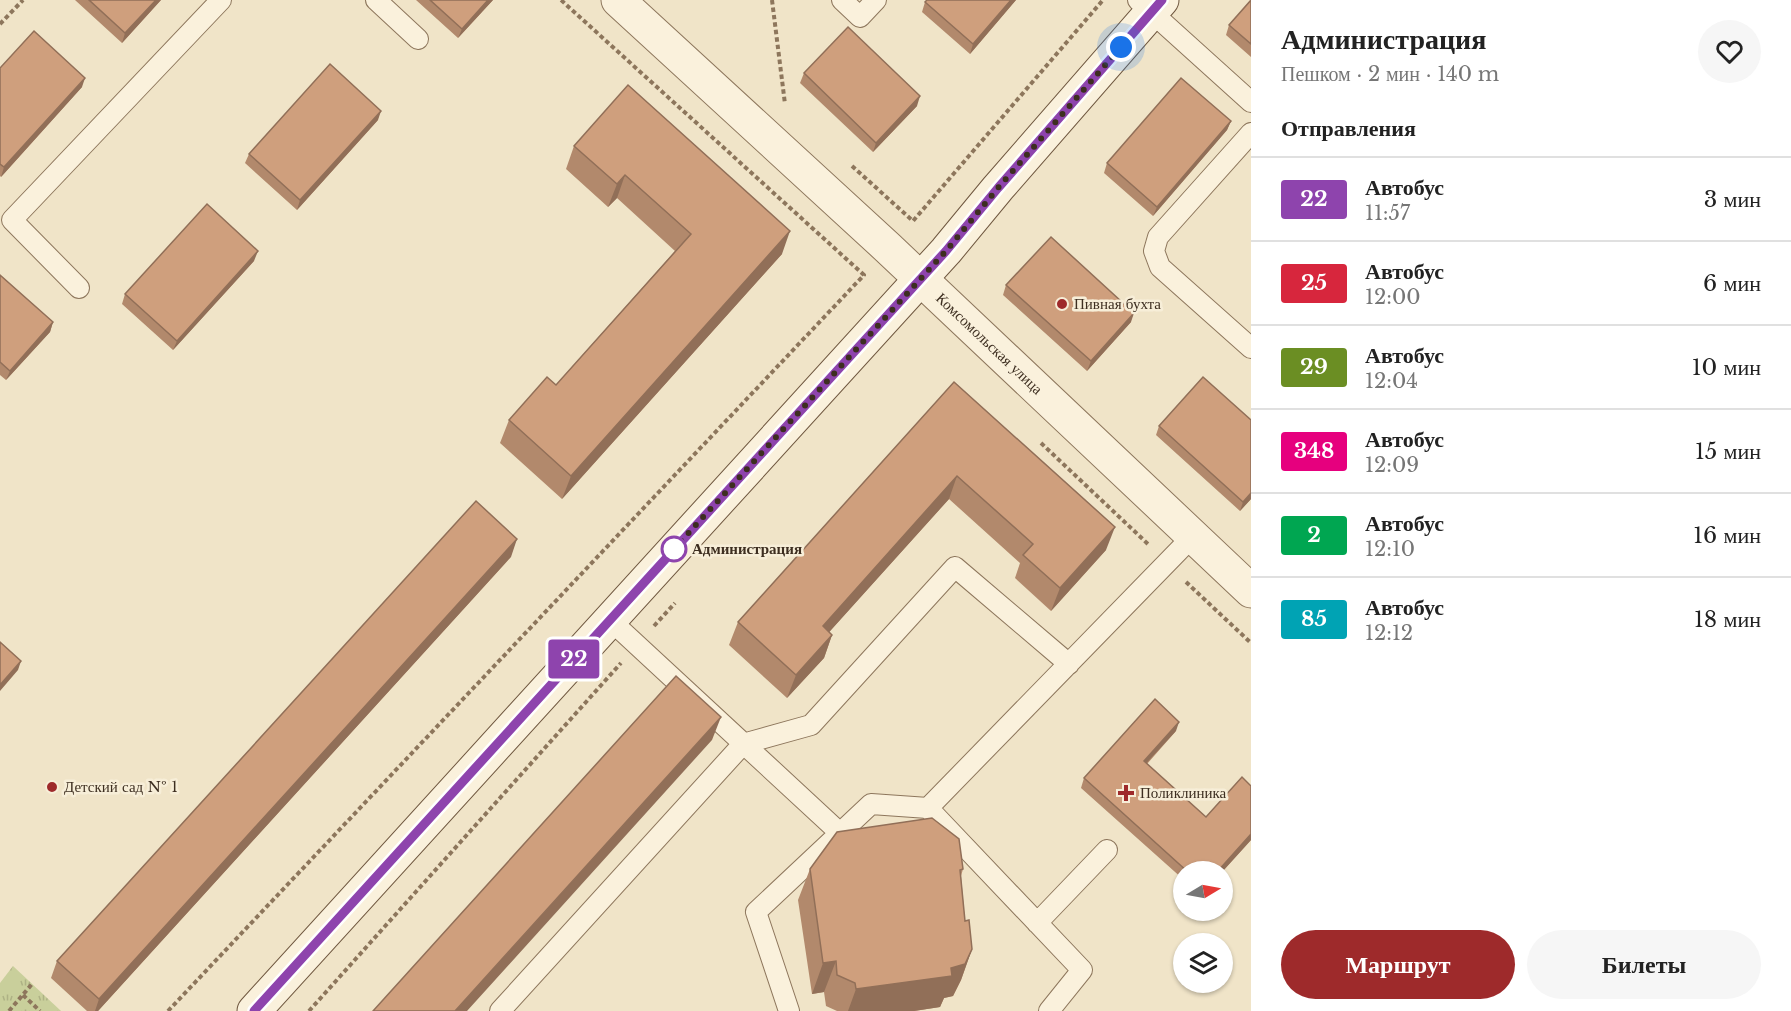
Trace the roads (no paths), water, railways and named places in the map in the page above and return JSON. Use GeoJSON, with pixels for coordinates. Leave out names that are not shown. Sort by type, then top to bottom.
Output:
{"type":"FeatureCollection","features":[{"type":"Feature","properties":{"kind":"street","name":"Комсомольская улица"},"geometry":{"type":"LineString","coordinates":[[618,0],[920,279],[1193,536],[1247,578]]}},
{"type":"Feature","properties":{"kind":"street"},"geometry":{"type":"LineString","coordinates":[[254,1011],[920,279],[1151,4]]}},
{"type":"Feature","properties":{"kind":"lane"},"geometry":{"type":"LineString","coordinates":[[79,288],[12,220],[220,0]]}},
{"type":"Feature","properties":{"kind":"lane"},"geometry":{"type":"LineString","coordinates":[[376,0],[418,39]]}},
{"type":"Feature","properties":{"kind":"lane"},"geometry":{"type":"LineString","coordinates":[[842,0],[860,17],[876,0]]}},
{"type":"Feature","properties":{"kind":"lane"},"geometry":{"type":"LineString","coordinates":[[1151,4],[1251,102]]}},
{"type":"Feature","properties":{"kind":"lane"},"geometry":{"type":"LineString","coordinates":[[1251,133],[1158,237],[1154,250],[1160,267],[1251,348]]}},
{"type":"Feature","properties":{"kind":"lane"},"geometry":{"type":"LineString","coordinates":[[928,808],[1193,536]]}},
{"type":"Feature","properties":{"kind":"lane"},"geometry":{"type":"LineString","coordinates":[[500,1011],[743,744],[811,725],[955,567],[1069,664]]}},
{"type":"Feature","properties":{"kind":"lane"},"geometry":{"type":"LineString","coordinates":[[610,620],[840,833]]}},
{"type":"Feature","properties":{"kind":"lane"},"geometry":{"type":"LineString","coordinates":[[789,1011],[756,912],[871,804],[928,808],[1082,970],[1049,1011]]}},
{"type":"Feature","properties":{"kind":"lane"},"geometry":{"type":"LineString","coordinates":[[1037,923],[1107,849]]}},
{"type":"Feature","properties":{"kind":"place","name":"Пивная бухта"},"geometry":{"type":"Point","coordinates":[1062,304]}},
{"type":"Feature","properties":{"kind":"place","name":"Администрация"},"geometry":{"type":"Point","coordinates":[674,549]}},
{"type":"Feature","properties":{"kind":"place","name":"Детский сад № 1"},"geometry":{"type":"Point","coordinates":[52,787]}},
{"type":"Feature","properties":{"kind":"place","name":"Поликлиника"},"geometry":{"type":"Point","coordinates":[1126,793]}}]}
